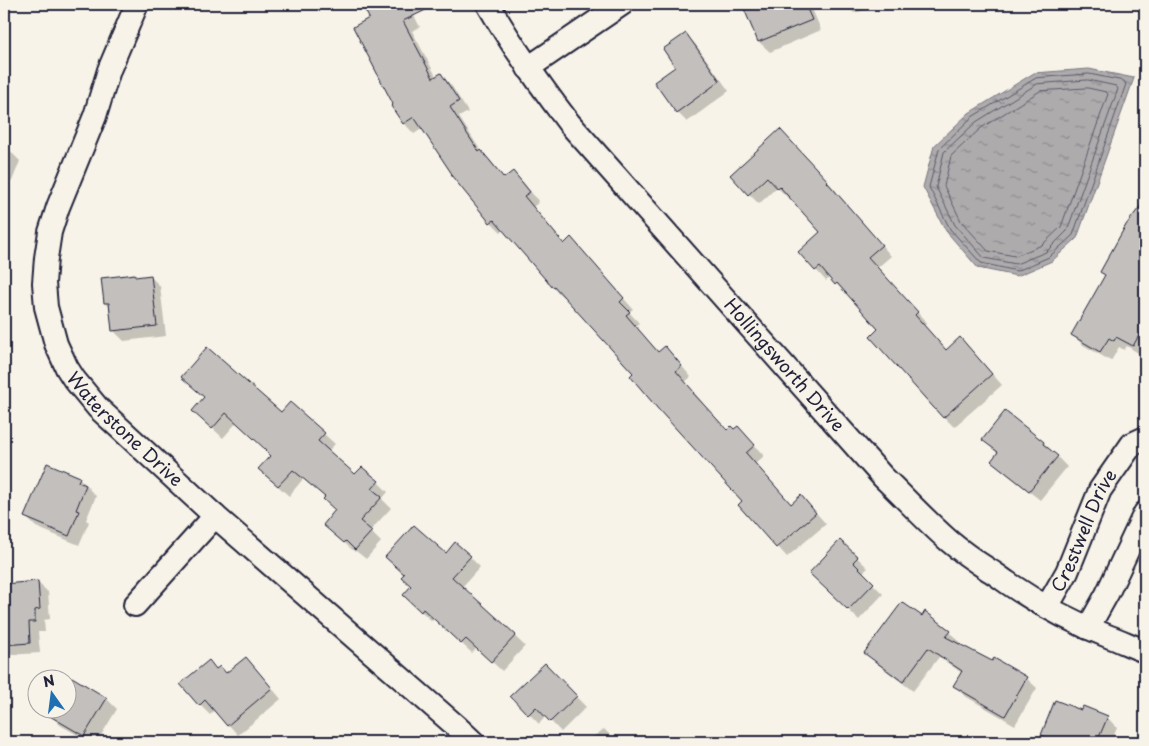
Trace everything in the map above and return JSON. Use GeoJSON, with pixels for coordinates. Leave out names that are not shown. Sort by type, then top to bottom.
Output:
{"type":"FeatureCollection","features":[{"type":"Feature","properties":{"kind":"street","name":"Waterstone Drive"},"geometry":{"type":"LineString","coordinates":[[137,4],[107,75],[95,116],[58,207],[50,232],[44,283],[46,307],[56,344],[67,368],[81,389],[98,408],[214,516],[473,742]]}},
{"type":"Feature","properties":{"kind":"street","name":"Hollingsworth Drive"},"geometry":{"type":"LineString","coordinates":[[488,4],[528,68],[588,146],[900,496],[948,540],[978,564],[1047,607],[1088,628],[1145,651]]}},
{"type":"Feature","properties":{"kind":"street"},"geometry":{"type":"LineString","coordinates":[[528,68],[622,4]]}},
{"type":"Feature","properties":{"kind":"street","name":"Crestwell Drive"},"geometry":{"type":"LineString","coordinates":[[1047,607],[1067,572],[1100,490],[1132,444],[1145,438]]}},
{"type":"Feature","properties":{"kind":"street"},"geometry":{"type":"LineString","coordinates":[[1088,628],[1107,594],[1145,513]]}},
{"type":"Feature","properties":{"kind":"street"},"geometry":{"type":"LineString","coordinates":[[135,605],[214,516]]}},
{"type":"Feature","properties":{"kind":"water"},"geometry":{"type":"Polygon","coordinates":[[[1089,69],[1134,78],[1077,238],[1052,261],[1017,276],[978,268],[946,231],[923,187],[934,146],[969,113],[1034,73],[1089,69]]]}},
{"type":"Feature","properties":{"kind":"building"},"geometry":{"type":"Polygon","coordinates":[[[362,4],[438,4],[403,21],[433,78],[441,73],[459,101],[450,107],[479,152],[481,150],[504,178],[513,171],[530,192],[524,196],[564,244],[571,237],[624,298],[620,302],[630,312],[626,315],[658,352],[665,346],[682,366],[676,371],[693,393],[727,430],[731,426],[734,429],[738,426],[755,445],[746,453],[791,504],[801,495],[816,513],[776,548],[738,505],[742,501],[630,376],[633,373],[554,286],[552,287],[494,220],[490,223],[451,175],[414,117],[403,124],[391,106],[393,104],[353,27],[369,18],[362,4]]]}},
{"type":"Feature","properties":{"kind":"building"},"geometry":{"type":"Polygon","coordinates":[[[742,4],[805,4],[812,20],[758,42],[742,4]]]}},
{"type":"Feature","properties":{"kind":"building"},"geometry":{"type":"Polygon","coordinates":[[[686,33],[720,81],[676,113],[654,82],[675,67],[663,49],[686,33]]]}},
{"type":"Feature","properties":{"kind":"building"},"geometry":{"type":"Polygon","coordinates":[[[780,129],[828,181],[882,245],[868,257],[918,312],[915,315],[946,350],[960,337],[992,374],[943,418],[870,337],[878,329],[837,283],[835,285],[820,267],[815,271],[798,252],[820,232],[780,187],[778,189],[767,177],[748,195],[730,175],[780,129]]]}},
{"type":"Feature","properties":{"kind":"building"},"geometry":{"type":"Polygon","coordinates":[[[1145,200],[1145,325],[1133,346],[1116,337],[1114,341],[1109,338],[1100,352],[1071,335],[1105,275],[1100,272],[1126,225],[1145,200]]]}},
{"type":"Feature","properties":{"kind":"building"},"geometry":{"type":"Polygon","coordinates":[[[135,274],[135,277],[151,275],[157,326],[112,331],[109,303],[104,303],[101,278],[135,274]]]}},
{"type":"Feature","properties":{"kind":"building"},"geometry":{"type":"Polygon","coordinates":[[[207,347],[281,412],[290,402],[325,433],[318,441],[355,474],[362,467],[379,481],[372,489],[382,497],[360,521],[372,531],[355,550],[346,541],[344,543],[323,525],[335,510],[323,499],[325,497],[293,470],[278,486],[258,469],[270,456],[266,450],[226,413],[212,429],[192,411],[204,397],[181,377],[207,347]]]}},
{"type":"Feature","properties":{"kind":"building"},"geometry":{"type":"Polygon","coordinates":[[[1005,411],[1044,442],[1043,444],[1058,456],[1029,491],[991,461],[998,452],[982,440],[1005,411]]]}},
{"type":"Feature","properties":{"kind":"building"},"geometry":{"type":"Polygon","coordinates":[[[47,463],[80,477],[78,482],[86,485],[76,510],[79,511],[69,536],[24,517],[47,463]]]}},
{"type":"Feature","properties":{"kind":"building"},"geometry":{"type":"Polygon","coordinates":[[[414,525],[446,553],[455,542],[471,556],[452,577],[516,635],[491,662],[466,639],[461,644],[423,609],[421,612],[403,595],[411,586],[401,577],[404,574],[385,557],[414,525]]]}},
{"type":"Feature","properties":{"kind":"building"},"geometry":{"type":"Polygon","coordinates":[[[840,540],[858,557],[853,562],[874,583],[848,610],[809,573],[840,540]]]}},
{"type":"Feature","properties":{"kind":"building"},"geometry":{"type":"Polygon","coordinates":[[[38,581],[40,609],[35,610],[35,622],[29,622],[30,643],[4,645],[4,584],[38,581]]]}},
{"type":"Feature","properties":{"kind":"building"},"geometry":{"type":"Polygon","coordinates":[[[902,602],[922,616],[925,611],[951,631],[946,637],[992,661],[994,658],[1027,677],[1005,716],[953,686],[962,671],[928,648],[903,682],[864,653],[902,602]]]}},
{"type":"Feature","properties":{"kind":"building"},"geometry":{"type":"Polygon","coordinates":[[[246,657],[272,688],[227,726],[205,700],[199,706],[180,684],[209,660],[216,669],[220,666],[226,673],[246,657]]]}},
{"type":"Feature","properties":{"kind":"building"},"geometry":{"type":"Polygon","coordinates":[[[545,663],[577,696],[550,722],[536,707],[528,715],[510,696],[545,663]]]}},
{"type":"Feature","properties":{"kind":"building"},"geometry":{"type":"Polygon","coordinates":[[[78,681],[107,698],[84,736],[53,718],[78,718],[78,681]]]}},
{"type":"Feature","properties":{"kind":"building"},"geometry":{"type":"Polygon","coordinates":[[[1055,700],[1081,710],[1083,706],[1108,716],[1097,742],[1058,742],[1041,735],[1055,700]]]}}]}
